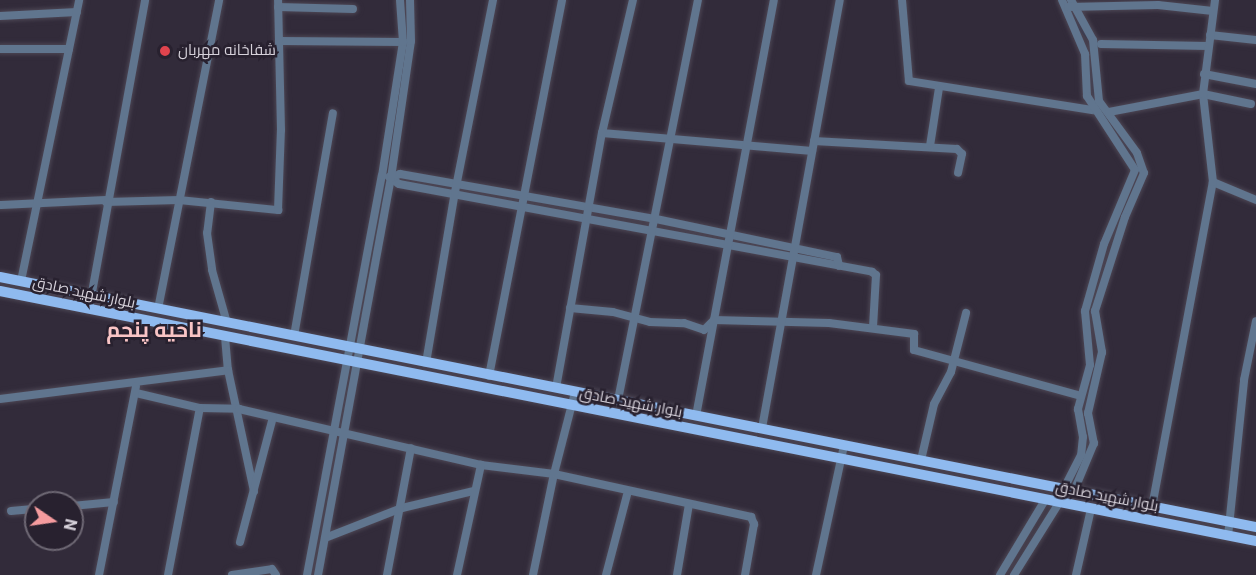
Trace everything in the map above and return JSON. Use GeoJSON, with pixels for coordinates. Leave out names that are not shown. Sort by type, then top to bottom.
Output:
{"type":"FeatureCollection","features":[{"type":"Feature","properties":{"kind":"main road","name":"بلوار شهید صادق"},"geometry":{"type":"LineString","coordinates":[[0,277],[356,350],[762,428],[1256,527]]}},
{"type":"Feature","properties":{"kind":"main road","name":"بلوار شهید صادق"},"geometry":{"type":"LineString","coordinates":[[0,291],[1256,541]]}},
{"type":"Feature","properties":{"kind":"street"},"geometry":{"type":"LineString","coordinates":[[21,281],[79,0]]}},
{"type":"Feature","properties":{"kind":"street"},"geometry":{"type":"LineString","coordinates":[[89,309],[145,0]]}},
{"type":"Feature","properties":{"kind":"street"},"geometry":{"type":"LineString","coordinates":[[158,309],[219,0]]}},
{"type":"Feature","properties":{"kind":"street"},"geometry":{"type":"LineString","coordinates":[[318,575],[346,433],[354,363],[403,42],[400,0]]}},
{"type":"Feature","properties":{"kind":"street"},"geometry":{"type":"LineString","coordinates":[[356,350],[391,178],[411,41],[410,0]]}},
{"type":"Feature","properties":{"kind":"street"},"geometry":{"type":"LineString","coordinates":[[426,363],[456,188],[493,0]]}},
{"type":"Feature","properties":{"kind":"street"},"geometry":{"type":"LineString","coordinates":[[489,376],[562,0]]}},
{"type":"Feature","properties":{"kind":"street"},"geometry":{"type":"LineString","coordinates":[[556,388],[602,133],[633,0]]}},
{"type":"Feature","properties":{"kind":"street"},"geometry":{"type":"LineString","coordinates":[[618,400],[633,319],[673,137],[698,0]]}},
{"type":"Feature","properties":{"kind":"street"},"geometry":{"type":"LineString","coordinates":[[696,416],[726,243],[774,0]]}},
{"type":"Feature","properties":{"kind":"street"},"geometry":{"type":"LineString","coordinates":[[762,428],[840,0]]}},
{"type":"Feature","properties":{"kind":"street"},"geometry":{"type":"LineString","coordinates":[[902,0],[909,81],[939,88],[1093,110]]}},
{"type":"Feature","properties":{"kind":"street"},"geometry":{"type":"LineString","coordinates":[[1152,507],[1213,182],[1203,94],[1215,0]]}},
{"type":"Feature","properties":{"kind":"street"},"geometry":{"type":"LineString","coordinates":[[0,206],[179,200],[278,210],[278,3],[353,9]]}},
{"type":"Feature","properties":{"kind":"street"},"geometry":{"type":"LineString","coordinates":[[1067,4],[1158,5],[1213,11]]}},
{"type":"Feature","properties":{"kind":"street"},"geometry":{"type":"LineString","coordinates":[[1067,4],[1081,38],[1087,96],[1093,110],[1135,170],[1104,244],[1085,311],[1090,365],[1078,409],[1083,436],[1081,454],[1069,490]]}},
{"type":"Feature","properties":{"kind":"street"},"geometry":{"type":"LineString","coordinates":[[1067,4],[1093,40],[1096,89],[1099,101],[1137,153],[1144,173],[1125,217],[1095,311],[1102,352],[1088,413],[1094,443],[1069,490]]}},
{"type":"Feature","properties":{"kind":"street"},"geometry":{"type":"LineString","coordinates":[[0,16],[77,12]]}},
{"type":"Feature","properties":{"kind":"street"},"geometry":{"type":"LineString","coordinates":[[1210,35],[1256,40]]}},
{"type":"Feature","properties":{"kind":"street"},"geometry":{"type":"LineString","coordinates":[[279,40],[403,42]]}},
{"type":"Feature","properties":{"kind":"street"},"geometry":{"type":"LineString","coordinates":[[1101,44],[1208,46]]}},
{"type":"Feature","properties":{"kind":"street"},"geometry":{"type":"LineString","coordinates":[[0,49],[69,50]]}},
{"type":"Feature","properties":{"kind":"street"},"geometry":{"type":"LineString","coordinates":[[1204,74],[1256,84]]}},
{"type":"Feature","properties":{"kind":"street"},"geometry":{"type":"LineString","coordinates":[[930,146],[939,88]]}},
{"type":"Feature","properties":{"kind":"street"},"geometry":{"type":"LineString","coordinates":[[1109,112],[1203,94],[1251,104]]}},
{"type":"Feature","properties":{"kind":"street"},"geometry":{"type":"LineString","coordinates":[[294,336],[333,113]]}},
{"type":"Feature","properties":{"kind":"street"},"geometry":{"type":"LineString","coordinates":[[602,133],[673,137],[812,152]]}},
{"type":"Feature","properties":{"kind":"street"},"geometry":{"type":"LineString","coordinates":[[814,141],[930,146],[961,151],[958,173]]}},
{"type":"Feature","properties":{"kind":"street"},"geometry":{"type":"LineString","coordinates":[[382,176],[391,178],[400,174],[522,204],[874,272],[873,327]]}},
{"type":"Feature","properties":{"kind":"street"},"geometry":{"type":"LineString","coordinates":[[1213,182],[1256,200]]}},
{"type":"Feature","properties":{"kind":"street"},"geometry":{"type":"LineString","coordinates":[[456,188],[524,195],[728,233],[837,257],[839,266]]}},
{"type":"Feature","properties":{"kind":"street"},"geometry":{"type":"LineString","coordinates":[[211,202],[207,233],[227,323]]}},
{"type":"Feature","properties":{"kind":"street"},"geometry":{"type":"LineString","coordinates":[[570,308],[633,319],[684,323],[704,330],[714,320],[780,325],[873,327],[914,334],[914,350],[1081,396]]}},
{"type":"Feature","properties":{"kind":"street"},"geometry":{"type":"LineString","coordinates":[[921,460],[934,404],[954,360],[966,313]]}},
{"type":"Feature","properties":{"kind":"street"},"geometry":{"type":"LineString","coordinates":[[1228,536],[1244,380],[1256,321]]}},
{"type":"Feature","properties":{"kind":"street"},"geometry":{"type":"LineString","coordinates":[[225,337],[228,370],[239,409],[254,491]]}},
{"type":"Feature","properties":{"kind":"street"},"geometry":{"type":"LineString","coordinates":[[305,575],[335,431],[354,363]]}},
{"type":"Feature","properties":{"kind":"street"},"geometry":{"type":"LineString","coordinates":[[0,399],[228,370]]}},
{"type":"Feature","properties":{"kind":"street"},"geometry":{"type":"LineString","coordinates":[[99,575],[137,382]]}},
{"type":"Feature","properties":{"kind":"street"},"geometry":{"type":"LineString","coordinates":[[533,575],[554,474],[575,392]]}},
{"type":"Feature","properties":{"kind":"street"},"geometry":{"type":"LineString","coordinates":[[136,393],[200,408],[239,409],[481,465],[554,474],[754,519],[745,575]]}},
{"type":"Feature","properties":{"kind":"street"},"geometry":{"type":"LineString","coordinates":[[168,575],[200,408]]}},
{"type":"Feature","properties":{"kind":"street"},"geometry":{"type":"LineString","coordinates":[[240,542],[273,417]]}},
{"type":"Feature","properties":{"kind":"street"},"geometry":{"type":"LineString","coordinates":[[816,575],[844,445]]}},
{"type":"Feature","properties":{"kind":"street"},"geometry":{"type":"LineString","coordinates":[[387,575],[402,508],[411,448]]}},
{"type":"Feature","properties":{"kind":"street"},"geometry":{"type":"LineString","coordinates":[[457,575],[481,465]]}},
{"type":"Feature","properties":{"kind":"street"},"geometry":{"type":"LineString","coordinates":[[325,538],[402,508],[474,491]]}},
{"type":"Feature","properties":{"kind":"street"},"geometry":{"type":"LineString","coordinates":[[606,575],[628,491]]}},
{"type":"Feature","properties":{"kind":"street"},"geometry":{"type":"LineString","coordinates":[[1000,575],[1046,500]]}},
{"type":"Feature","properties":{"kind":"street"},"geometry":{"type":"LineString","coordinates":[[84,505],[114,502]]}},
{"type":"Feature","properties":{"kind":"street"},"geometry":{"type":"LineString","coordinates":[[1014,575],[1059,503]]}},
{"type":"Feature","properties":{"kind":"street"},"geometry":{"type":"LineString","coordinates":[[677,575],[689,504]]}},
{"type":"Feature","properties":{"kind":"street"},"geometry":{"type":"LineString","coordinates":[[1076,575],[1091,509]]}},
{"type":"Feature","properties":{"kind":"street"},"geometry":{"type":"LineString","coordinates":[[11,511],[24,510]]}},
{"type":"Feature","properties":{"kind":"street"},"geometry":{"type":"LineString","coordinates":[[232,575],[272,569],[276,575]]}},
{"type":"Feature","properties":{"kind":"waterway"},"geometry":{"type":"LineString","coordinates":[[1070,14],[1089,36]]}},
{"type":"Feature","properties":{"kind":"waterway"},"geometry":{"type":"LineString","coordinates":[[1092,64],[1097,104]]}},
{"type":"Feature","properties":{"kind":"waterway"},"geometry":{"type":"LineString","coordinates":[[1113,131],[1141,168]]}},
{"type":"Feature","properties":{"kind":"waterway"},"geometry":{"type":"LineString","coordinates":[[1057,502],[1079,472]]}},
{"type":"Feature","properties":{"kind":"place","name":"شفاخانه مهربان"},"geometry":{"type":"Point","coordinates":[165,51]}},
{"type":"Feature","properties":{"kind":"district","name":"ناحیه پنجم"},"geometry":{"type":"Point","coordinates":[154,330]}}]}
